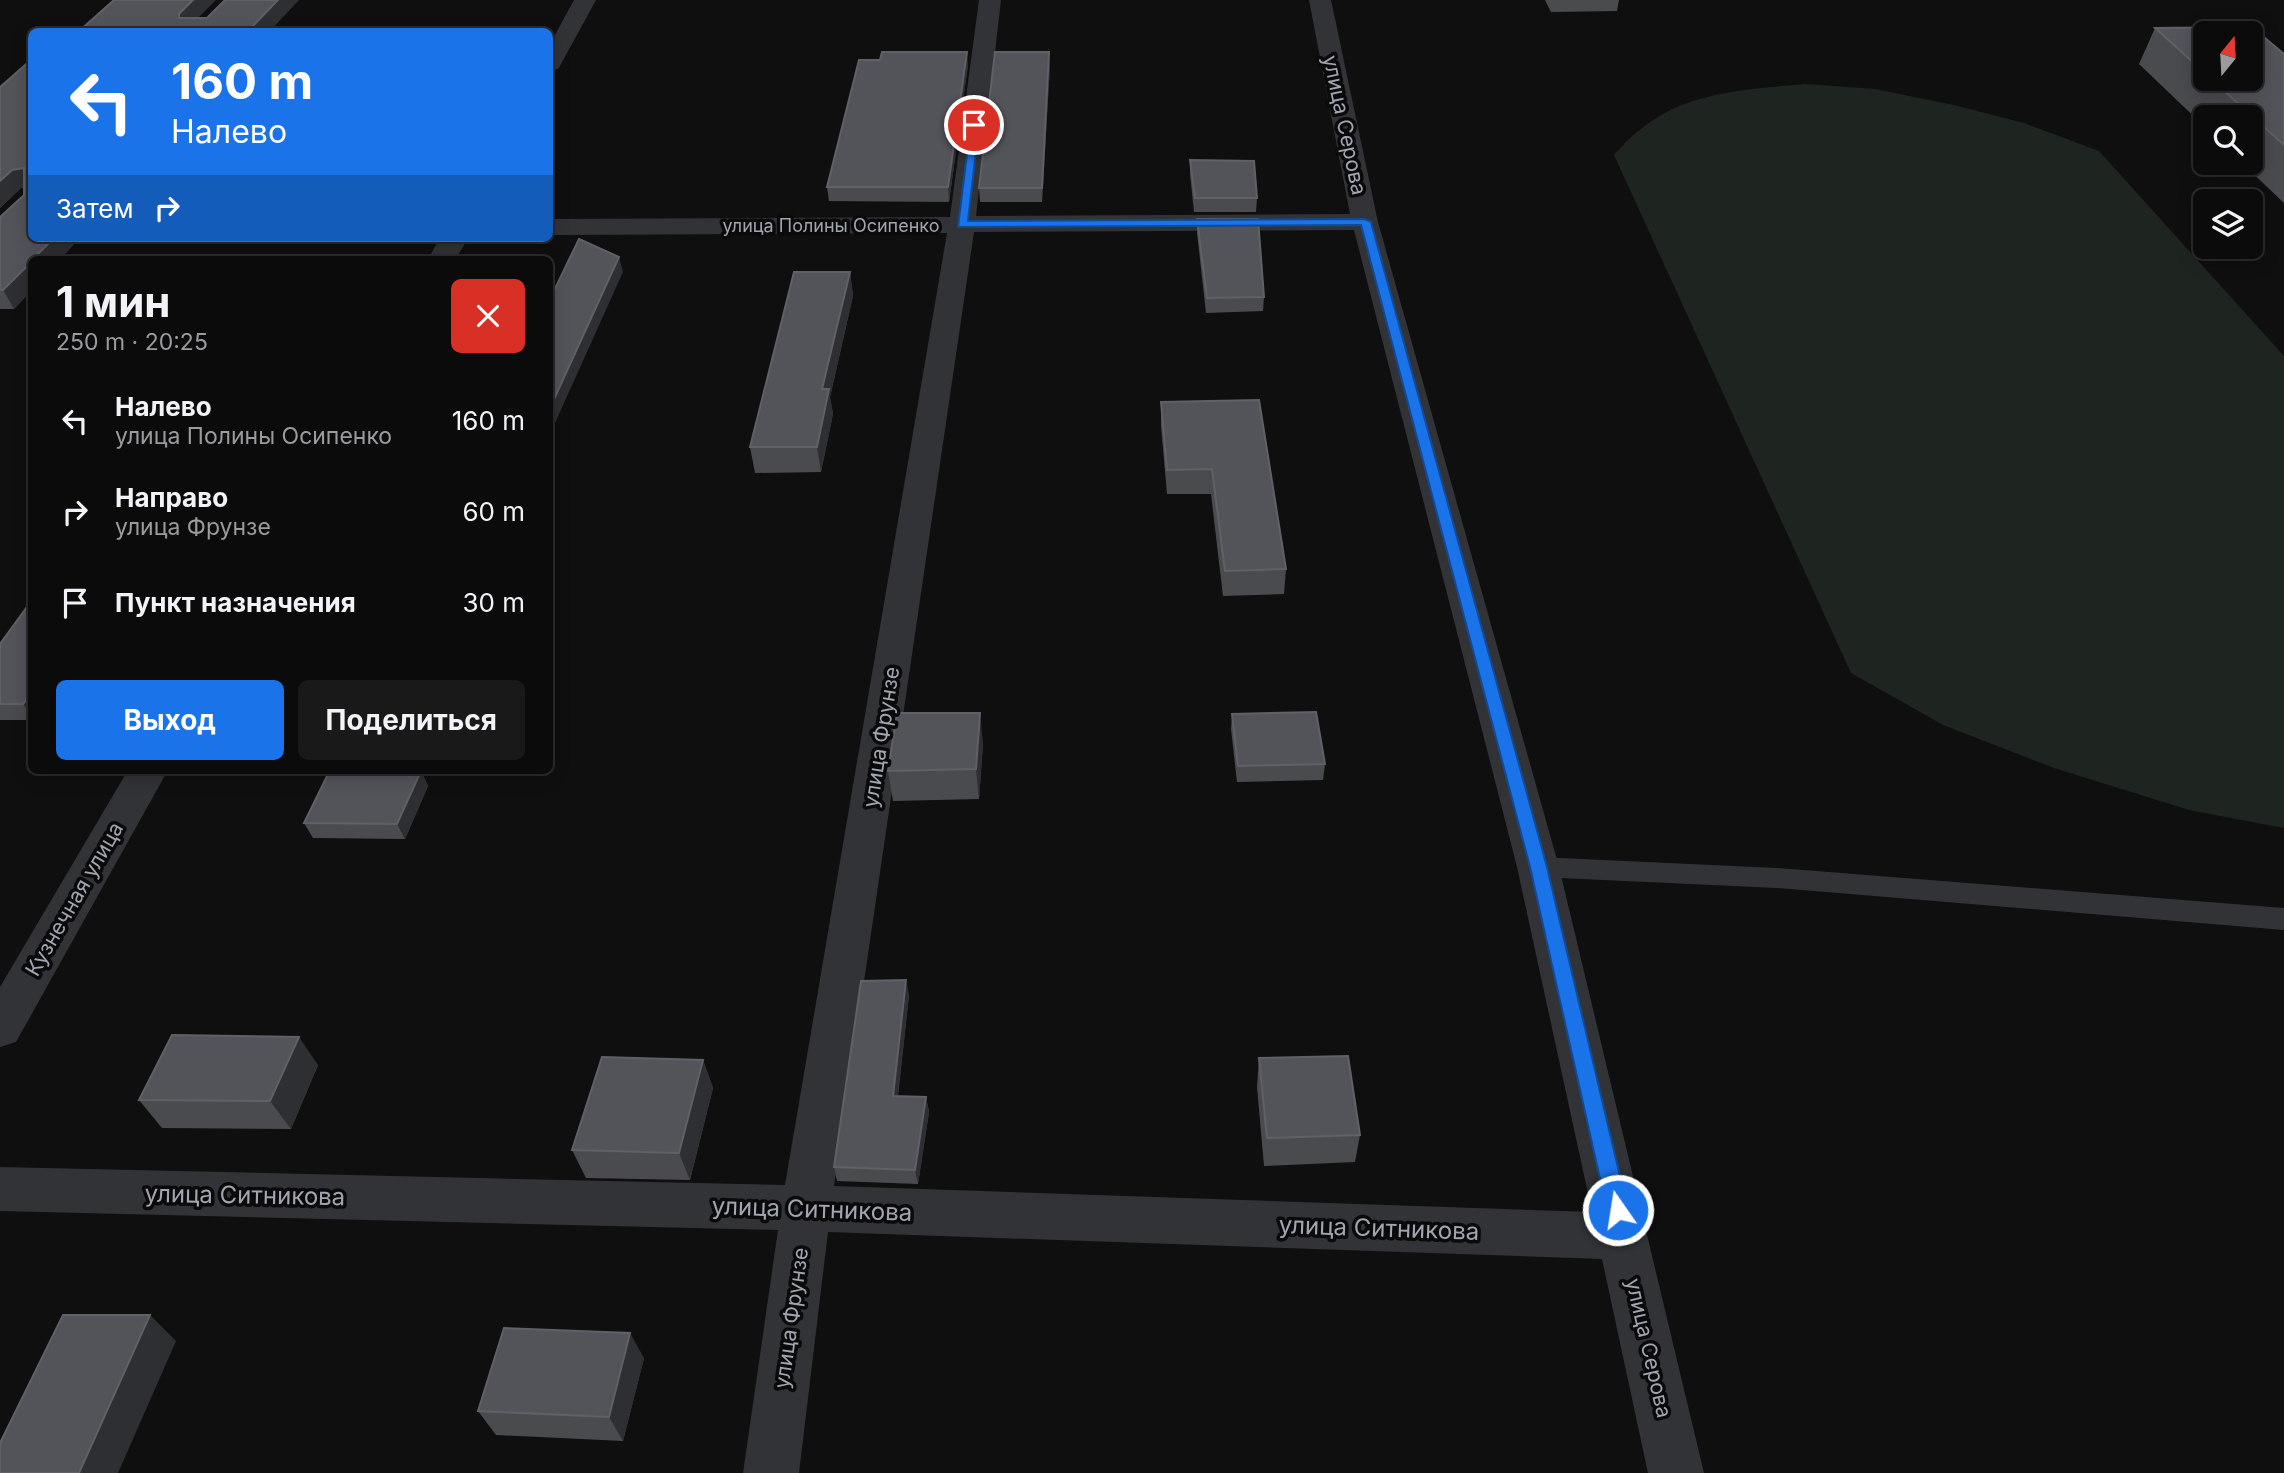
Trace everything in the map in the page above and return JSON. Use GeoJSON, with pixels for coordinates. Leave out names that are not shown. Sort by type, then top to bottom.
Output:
{"type":"FeatureCollection","features":[{"type":"Feature","properties":{"kind":"street"},"geometry":{"type":"LineString","coordinates":[[553,58],[584,0]]}},
{"type":"Feature","properties":{"kind":"street","name":"улица Фрунзе"},"geometry":{"type":"LineString","coordinates":[[771,1473],[806,1208],[962,224],[990,0]]}},
{"type":"Feature","properties":{"kind":"street","name":"улица Серова"},"geometry":{"type":"LineString","coordinates":[[1320,0],[1365,222],[1538,867],[1676,1473]]}},
{"type":"Feature","properties":{"kind":"street","name":"улица Полины Осипенко"},"geometry":{"type":"LineString","coordinates":[[553,226],[1365,222]]}},
{"type":"Feature","properties":{"kind":"street","name":"Кузнечная улица"},"geometry":{"type":"LineString","coordinates":[[0,1028],[146,774]]}},
{"type":"Feature","properties":{"kind":"street","name":"улица Ситникова"},"geometry":{"type":"LineString","coordinates":[[0,1189],[806,1208],[1624,1236]]}},
{"type":"Feature","properties":{"kind":"lane"},"geometry":{"type":"LineString","coordinates":[[1538,867],[1777,878],[2284,919]]}},
{"type":"Feature","properties":{"kind":"shaded area"},"geometry":{"type":"Polygon","coordinates":[[[1805,84],[1875,89],[2024,123],[2099,151],[2193,255],[2193,259],[2196,259],[2284,356],[2284,828],[2189,810],[2054,768],[1943,725],[1851,673],[1614,155],[1637,132],[1659,116],[1678,107],[1719,94],[1805,84]]]}},
{"type":"Feature","properties":{"kind":"building"},"geometry":{"type":"Polygon","coordinates":[[[114,0],[193,0],[179,14],[179,18],[207,18],[225,0],[278,0],[251,28],[82,28],[114,0]]]}},
{"type":"Feature","properties":{"kind":"building"},"geometry":{"type":"Polygon","coordinates":[[[2155,28],[2193,28],[2193,62],[2155,28]]]}},
{"type":"Feature","properties":{"kind":"building"},"geometry":{"type":"Polygon","coordinates":[[[2263,36],[2284,54],[2284,145],[2263,126],[2263,105],[2240,105],[2224,91],[2263,91],[2263,36]]]}},
{"type":"Feature","properties":{"kind":"building"},"geometry":{"type":"Polygon","coordinates":[[[882,52],[967,52],[948,187],[827,187],[859,60],[880,60],[882,52]]]}},
{"type":"Feature","properties":{"kind":"building"},"geometry":{"type":"Polygon","coordinates":[[[995,52],[1049,52],[1042,188],[979,188],[995,52]]]}},
{"type":"Feature","properties":{"kind":"building"},"geometry":{"type":"Polygon","coordinates":[[[28,62],[28,242],[50,242],[36,256],[28,256],[28,265],[3,290],[0,290],[0,217],[24,195],[24,168],[12,170],[0,181],[0,87],[28,62]]]}},
{"type":"Feature","properties":{"kind":"building"},"geometry":{"type":"Polygon","coordinates":[[[1190,160],[1254,161],[1257,198],[1195,198],[1190,160]]]}},
{"type":"Feature","properties":{"kind":"building"},"geometry":{"type":"Polygon","coordinates":[[[1197,219],[1258,219],[1264,297],[1207,298],[1197,219]]]}},
{"type":"Feature","properties":{"kind":"building"},"geometry":{"type":"Polygon","coordinates":[[[579,239],[619,257],[553,401],[553,293],[579,239]]]}},
{"type":"Feature","properties":{"kind":"building"},"geometry":{"type":"Polygon","coordinates":[[[794,272],[850,272],[822,389],[829,389],[817,447],[750,447],[794,272]]]}},
{"type":"Feature","properties":{"kind":"building"},"geometry":{"type":"Polygon","coordinates":[[[1259,400],[1286,569],[1225,571],[1212,469],[1167,470],[1161,402],[1259,400]]]}},
{"type":"Feature","properties":{"kind":"building"},"geometry":{"type":"Polygon","coordinates":[[[28,606],[28,698],[23,704],[0,704],[0,644],[28,606]]]}},
{"type":"Feature","properties":{"kind":"building"},"geometry":{"type":"Polygon","coordinates":[[[1316,712],[1325,764],[1238,766],[1232,714],[1316,712]]]}},
{"type":"Feature","properties":{"kind":"building"},"geometry":{"type":"Polygon","coordinates":[[[897,713],[980,713],[976,769],[888,771],[897,713]]]}},
{"type":"Feature","properties":{"kind":"building"},"geometry":{"type":"Polygon","coordinates":[[[328,774],[420,774],[397,824],[304,823],[328,774]]]}},
{"type":"Feature","properties":{"kind":"building"},"geometry":{"type":"Polygon","coordinates":[[[906,980],[893,1096],[926,1097],[915,1170],[834,1167],[861,981],[906,980]]]}},
{"type":"Feature","properties":{"kind":"building"},"geometry":{"type":"Polygon","coordinates":[[[172,1035],[299,1037],[270,1101],[139,1100],[172,1035]]]}},
{"type":"Feature","properties":{"kind":"building"},"geometry":{"type":"Polygon","coordinates":[[[1348,1056],[1360,1135],[1267,1138],[1259,1058],[1348,1056]]]}},
{"type":"Feature","properties":{"kind":"building"},"geometry":{"type":"Polygon","coordinates":[[[602,1057],[703,1060],[679,1153],[572,1150],[602,1057]]]}},
{"type":"Feature","properties":{"kind":"building"},"geometry":{"type":"Polygon","coordinates":[[[63,1315],[150,1315],[79,1473],[0,1473],[0,1443],[63,1315]]]}},
{"type":"Feature","properties":{"kind":"building"},"geometry":{"type":"Polygon","coordinates":[[[504,1328],[630,1333],[609,1417],[478,1411],[504,1328]]]}},
{"type":"Feature","properties":{"kind":"route"},"geometry":{"type":"LineString","coordinates":[[974,125],[962,224],[1365,222],[1538,867],[1618,1210]]}}]}
